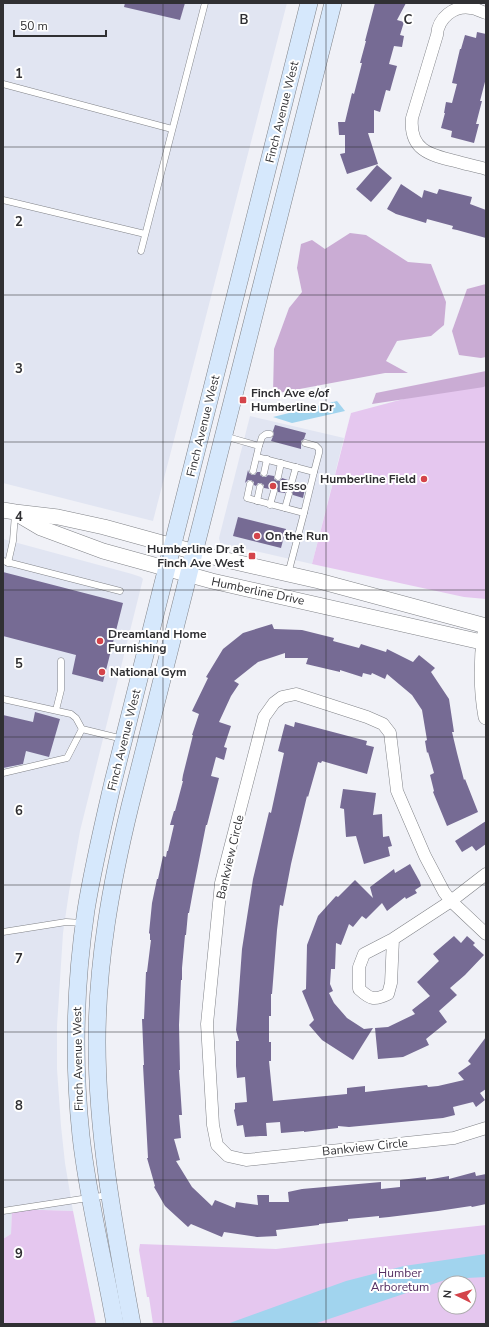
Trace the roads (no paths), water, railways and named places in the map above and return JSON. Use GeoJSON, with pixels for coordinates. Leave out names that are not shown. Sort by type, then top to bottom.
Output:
{"type":"FeatureCollection","features":[{"type":"Feature","properties":{"kind":"main road","name":"Finch Avenue West"},"geometry":{"type":"LineString","coordinates":[[123,1321],[90,1197],[81,1136],[76,1071],[77,1000],[84,924],[99,845],[124,739],[309,3]]}},
{"type":"Feature","properties":{"kind":"main road","name":"Finch Avenue West"},"geometry":{"type":"LineString","coordinates":[[123,1321],[102,1127],[98,1065],[99,994],[105,928],[119,853],[188,574],[333,3]]}},
{"type":"Feature","properties":{"kind":"street"},"geometry":{"type":"LineString","coordinates":[[486,13],[470,8],[453,10],[437,27],[437,35],[412,118],[411,126],[413,136],[424,151],[433,156],[486,169]]}},
{"type":"Feature","properties":{"kind":"street","name":"Humberline Drive"},"geometry":{"type":"LineString","coordinates":[[9,511],[58,517],[194,552],[394,600],[486,635]]}},
{"type":"Feature","properties":{"kind":"street","name":"Humberline Drive"},"geometry":{"type":"LineString","coordinates":[[9,511],[40,528],[103,551],[212,581],[304,601],[486,635]]}},
{"type":"Feature","properties":{"kind":"street"},"geometry":{"type":"LineString","coordinates":[[486,635],[482,667],[483,703],[486,717]]}},
{"type":"Feature","properties":{"kind":"street","name":"Bankview Circle"},"geometry":{"type":"LineString","coordinates":[[486,934],[444,892],[425,856],[397,791],[390,733],[383,724],[367,716],[296,694],[282,697],[274,703],[264,717],[221,884],[207,1024],[214,1125],[218,1145],[228,1156],[246,1160],[454,1138],[486,1128]]}},
{"type":"Feature","properties":{"kind":"street"},"geometry":{"type":"LineString","coordinates":[[393,939],[391,983],[388,994],[378,999],[367,996],[359,989],[359,967],[364,954],[393,939],[452,901],[486,874]]}},
{"type":"Feature","properties":{"kind":"lane"},"geometry":{"type":"LineString","coordinates":[[141,252],[205,3]]}},
{"type":"Feature","properties":{"kind":"lane"},"geometry":{"type":"LineString","coordinates":[[3,84],[172,129]]}},
{"type":"Feature","properties":{"kind":"lane"},"geometry":{"type":"LineString","coordinates":[[3,200],[145,234]]}},
{"type":"Feature","properties":{"kind":"lane"},"geometry":{"type":"LineString","coordinates":[[253,471],[262,437],[266,434],[270,434]]}},
{"type":"Feature","properties":{"kind":"lane"},"geometry":{"type":"LineString","coordinates":[[223,436],[259,446]]}},
{"type":"Feature","properties":{"kind":"lane"},"geometry":{"type":"LineString","coordinates":[[288,574],[319,454],[319,449],[316,446],[305,443]]}},
{"type":"Feature","properties":{"kind":"lane"},"geometry":{"type":"LineString","coordinates":[[256,457],[314,472]]}},
{"type":"Feature","properties":{"kind":"lane"},"geometry":{"type":"LineString","coordinates":[[264,473],[267,459]]}},
{"type":"Feature","properties":{"kind":"lane"},"geometry":{"type":"LineString","coordinates":[[278,477],[281,463]]}},
{"type":"Feature","properties":{"kind":"lane"},"geometry":{"type":"LineString","coordinates":[[292,481],[296,467]]}},
{"type":"Feature","properties":{"kind":"lane"},"geometry":{"type":"LineString","coordinates":[[250,484],[247,498],[304,513]]}},
{"type":"Feature","properties":{"kind":"lane"},"geometry":{"type":"LineString","coordinates":[[257,501],[260,487]]}},
{"type":"Feature","properties":{"kind":"lane"},"geometry":{"type":"LineString","coordinates":[[270,504],[274,491]]}},
{"type":"Feature","properties":{"kind":"lane"},"geometry":{"type":"LineString","coordinates":[[285,508],[289,494]]}},
{"type":"Feature","properties":{"kind":"lane"},"geometry":{"type":"LineString","coordinates":[[9,511],[13,541],[6,562],[120,591]]}},
{"type":"Feature","properties":{"kind":"lane"},"geometry":{"type":"LineString","coordinates":[[56,710],[61,690],[61,661]]}},
{"type":"Feature","properties":{"kind":"lane"},"geometry":{"type":"LineString","coordinates":[[3,698],[70,714],[76,718],[82,729],[124,739]]}},
{"type":"Feature","properties":{"kind":"lane"},"geometry":{"type":"LineString","coordinates":[[3,773],[67,758],[82,729]]}},
{"type":"Feature","properties":{"kind":"lane"},"geometry":{"type":"LineString","coordinates":[[3,932],[66,922],[84,924]]}},
{"type":"Feature","properties":{"kind":"lane"},"geometry":{"type":"LineString","coordinates":[[3,1211],[110,1194]]}},
{"type":"Feature","properties":{"kind":"water"},"geometry":{"type":"Polygon","coordinates":[[[337,401],[345,411],[292,423],[273,417],[337,401]]]}},
{"type":"Feature","properties":{"kind":"water"},"geometry":{"type":"Polygon","coordinates":[[[486,1254],[486,1277],[477,1277],[477,1275],[437,1275],[437,1283],[314,1324],[227,1324],[346,1281],[404,1266],[486,1254]]]}},
{"type":"Feature","properties":{"kind":"place","name":"Finch Ave e/of Humberline Dr"},"geometry":{"type":"Point","coordinates":[243,400]}},
{"type":"Feature","properties":{"kind":"place","name":"Humberline Field"},"geometry":{"type":"Point","coordinates":[424,479]}},
{"type":"Feature","properties":{"kind":"place","name":"Esso"},"geometry":{"type":"Point","coordinates":[273,486]}},
{"type":"Feature","properties":{"kind":"place","name":"On the Run"},"geometry":{"type":"Point","coordinates":[257,536]}},
{"type":"Feature","properties":{"kind":"place","name":"Humberline Dr at Finch Ave West"},"geometry":{"type":"Point","coordinates":[252,556]}},
{"type":"Feature","properties":{"kind":"place","name":"Dreamland Home Furnishing"},"geometry":{"type":"Point","coordinates":[100,641]}},
{"type":"Feature","properties":{"kind":"place","name":"National Gym"},"geometry":{"type":"Point","coordinates":[102,672]}},
{"type":"Feature","properties":{"kind":"park label","name":"Humber Arboretum"},"geometry":{"type":"Point","coordinates":[400,1280]}}]}
